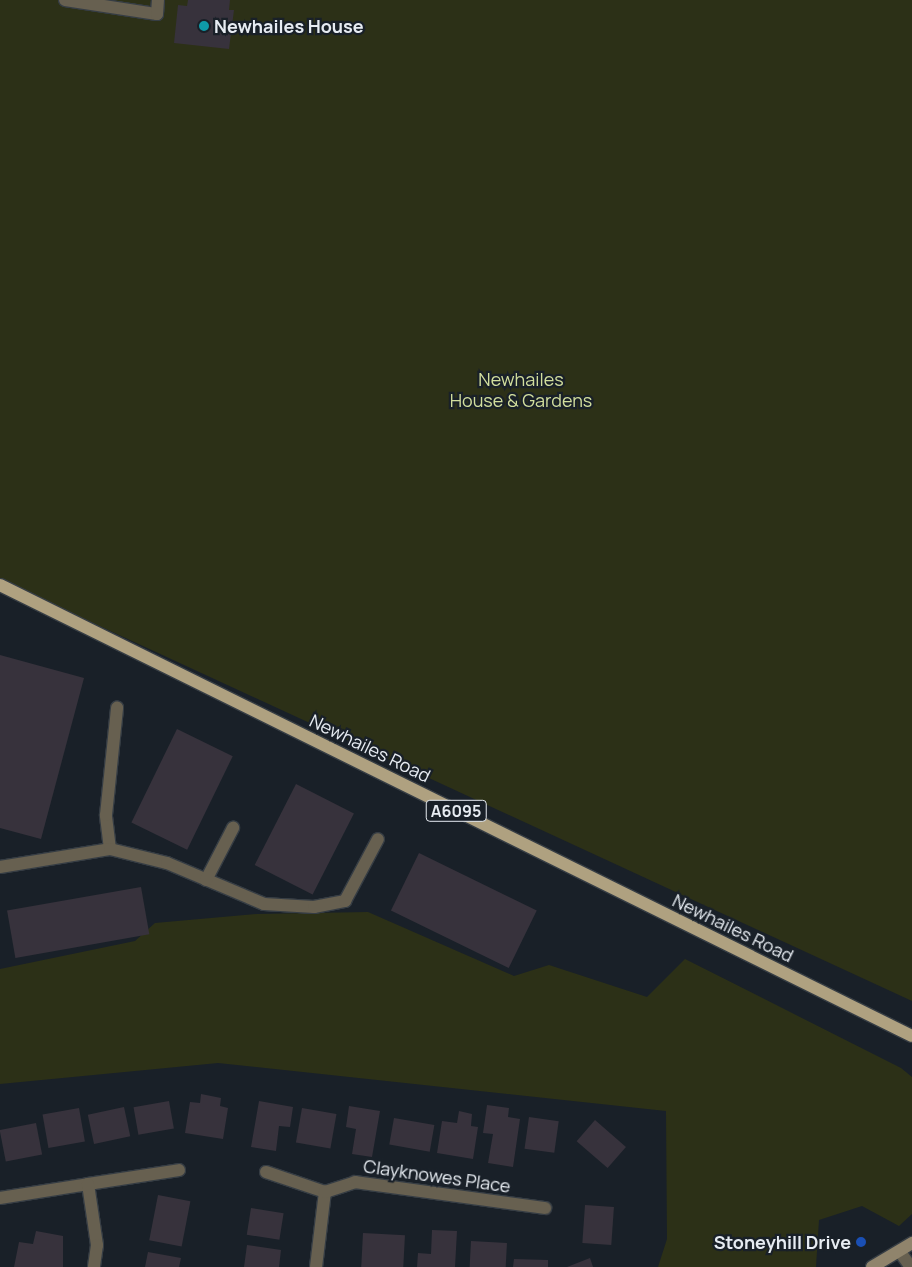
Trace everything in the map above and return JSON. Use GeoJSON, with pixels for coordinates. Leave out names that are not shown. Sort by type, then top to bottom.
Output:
{"type":"FeatureCollection","features":[{"type":"Feature","properties":{"kind":"main road","name":"Newhailes Road"},"geometry":{"type":"LineString","coordinates":[[0,585],[912,1036]]}},
{"type":"Feature","properties":{"kind":"street"},"geometry":{"type":"LineString","coordinates":[[64,0],[157,14],[158,0]]}},
{"type":"Feature","properties":{"kind":"street"},"geometry":{"type":"LineString","coordinates":[[110,849],[106,815],[117,708]]}},
{"type":"Feature","properties":{"kind":"street"},"geometry":{"type":"LineString","coordinates":[[206,880],[233,828]]}},
{"type":"Feature","properties":{"kind":"street"},"geometry":{"type":"LineString","coordinates":[[0,867],[110,849],[167,863],[264,904],[314,907],[345,901],[378,839]]}},
{"type":"Feature","properties":{"kind":"street"},"geometry":{"type":"LineString","coordinates":[[0,1198],[179,1170]]}},
{"type":"Feature","properties":{"kind":"street"},"geometry":{"type":"LineString","coordinates":[[266,1172],[325,1192],[316,1267]]}},
{"type":"Feature","properties":{"kind":"street","name":"Clayknowes Place"},"geometry":{"type":"LineString","coordinates":[[325,1192],[355,1182],[544,1208]]}},
{"type":"Feature","properties":{"kind":"street"},"geometry":{"type":"LineString","coordinates":[[88,1184],[97,1245],[94,1267]]}},
{"type":"Feature","properties":{"kind":"street"},"geometry":{"type":"LineString","coordinates":[[872,1267],[900,1252],[912,1243]]}},
{"type":"Feature","properties":{"kind":"street"},"geometry":{"type":"LineString","coordinates":[[900,1252],[911,1267]]}},
{"type":"Feature","properties":{"kind":"green space","name":"Newhailes House & Gardens"},"geometry":{"type":"Polygon","coordinates":[[[0,0],[912,0],[912,1001],[0,580],[0,0]]]}},
{"type":"Feature","properties":{"kind":"green space"},"geometry":{"type":"Polygon","coordinates":[[[368,912],[514,976],[549,965],[647,997],[685,959],[901,1068],[912,1077],[912,1214],[899,1226],[862,1206],[819,1220],[816,1267],[658,1267],[667,1239],[666,1111],[218,1063],[0,1084],[0,969],[135,941],[155,923],[257,914],[368,912]]]}},
{"type":"Feature","properties":{"kind":"building","name":"Newhailes House"},"geometry":{"type":"Polygon","coordinates":[[[188,0],[230,0],[229,10],[234,10],[229,49],[174,43],[178,5],[187,6],[188,0]]]}},
{"type":"Feature","properties":{"kind":"building"},"geometry":{"type":"Polygon","coordinates":[[[0,655],[84,678],[41,839],[0,828],[0,655]]]}},
{"type":"Feature","properties":{"kind":"building"},"geometry":{"type":"Polygon","coordinates":[[[177,729],[233,756],[187,850],[131,822],[177,729]]]}},
{"type":"Feature","properties":{"kind":"building"},"geometry":{"type":"Polygon","coordinates":[[[296,784],[354,814],[313,895],[255,865],[296,784]]]}},
{"type":"Feature","properties":{"kind":"building"},"geometry":{"type":"Polygon","coordinates":[[[419,853],[537,910],[509,968],[391,911],[419,853]]]}},
{"type":"Feature","properties":{"kind":"building"},"geometry":{"type":"Polygon","coordinates":[[[141,887],[149,934],[15,958],[7,911],[141,887]]]}},
{"type":"Feature","properties":{"kind":"building"},"geometry":{"type":"Polygon","coordinates":[[[201,1094],[221,1098],[220,1106],[228,1108],[223,1139],[185,1133],[190,1102],[200,1103],[201,1094]]]}},
{"type":"Feature","properties":{"kind":"building"},"geometry":{"type":"Polygon","coordinates":[[[169,1101],[174,1129],[138,1135],[134,1107],[169,1101]]]}},
{"type":"Feature","properties":{"kind":"building"},"geometry":{"type":"Polygon","coordinates":[[[259,1101],[293,1107],[290,1127],[279,1126],[276,1151],[251,1147],[259,1101]]]}},
{"type":"Feature","properties":{"kind":"building"},"geometry":{"type":"Polygon","coordinates":[[[487,1105],[509,1108],[508,1117],[520,1119],[513,1167],[488,1163],[493,1134],[483,1133],[487,1105]]]}},
{"type":"Feature","properties":{"kind":"building"},"geometry":{"type":"Polygon","coordinates":[[[349,1106],[380,1111],[372,1157],[352,1154],[356,1129],[346,1127],[349,1106]]]}},
{"type":"Feature","properties":{"kind":"building"},"geometry":{"type":"Polygon","coordinates":[[[124,1107],[130,1136],[94,1144],[88,1115],[124,1107]]]}},
{"type":"Feature","properties":{"kind":"building"},"geometry":{"type":"Polygon","coordinates":[[[79,1108],[85,1141],[48,1148],[43,1114],[79,1108]]]}},
{"type":"Feature","properties":{"kind":"building"},"geometry":{"type":"Polygon","coordinates":[[[302,1108],[336,1114],[330,1149],[296,1142],[302,1108]]]}},
{"type":"Feature","properties":{"kind":"building"},"geometry":{"type":"Polygon","coordinates":[[[459,1111],[472,1114],[471,1126],[478,1127],[473,1159],[437,1153],[442,1121],[457,1123],[459,1111]]]}},
{"type":"Feature","properties":{"kind":"building"},"geometry":{"type":"Polygon","coordinates":[[[529,1117],[559,1121],[554,1153],[525,1149],[529,1117]]]}},
{"type":"Feature","properties":{"kind":"building"},"geometry":{"type":"Polygon","coordinates":[[[394,1118],[434,1125],[430,1152],[389,1145],[394,1118]]]}},
{"type":"Feature","properties":{"kind":"building"},"geometry":{"type":"Polygon","coordinates":[[[595,1120],[626,1147],[608,1168],[577,1141],[595,1120]]]}},
{"type":"Feature","properties":{"kind":"building"},"geometry":{"type":"Polygon","coordinates":[[[36,1123],[42,1154],[6,1161],[0,1130],[36,1123]]]}},
{"type":"Feature","properties":{"kind":"building"},"geometry":{"type":"Polygon","coordinates":[[[158,1195],[190,1201],[182,1246],[149,1240],[158,1195]]]}},
{"type":"Feature","properties":{"kind":"building"},"geometry":{"type":"Polygon","coordinates":[[[585,1205],[614,1207],[611,1245],[582,1243],[585,1205]]]}},
{"type":"Feature","properties":{"kind":"building"},"geometry":{"type":"Polygon","coordinates":[[[251,1208],[284,1213],[279,1240],[247,1235],[251,1208]]]}},
{"type":"Feature","properties":{"kind":"building"},"geometry":{"type":"Polygon","coordinates":[[[432,1230],[457,1231],[455,1267],[417,1267],[418,1253],[431,1254],[432,1230]]]}},
{"type":"Feature","properties":{"kind":"building"},"geometry":{"type":"Polygon","coordinates":[[[36,1231],[63,1236],[63,1267],[14,1267],[19,1242],[33,1244],[36,1231]]]}},
{"type":"Feature","properties":{"kind":"building"},"geometry":{"type":"Polygon","coordinates":[[[363,1233],[405,1235],[403,1267],[361,1267],[363,1233]]]}},
{"type":"Feature","properties":{"kind":"building"},"geometry":{"type":"Polygon","coordinates":[[[471,1241],[507,1243],[506,1267],[470,1267],[471,1241]]]}},
{"type":"Feature","properties":{"kind":"building"},"geometry":{"type":"Polygon","coordinates":[[[247,1245],[281,1250],[279,1267],[244,1267],[247,1245]]]}},
{"type":"Feature","properties":{"kind":"building"},"geometry":{"type":"Polygon","coordinates":[[[148,1252],[181,1258],[179,1267],[145,1267],[148,1252]]]}},
{"type":"Feature","properties":{"kind":"building"},"geometry":{"type":"Polygon","coordinates":[[[590,1258],[593,1267],[567,1267],[590,1258]]]}},
{"type":"Feature","properties":{"kind":"building"},"geometry":{"type":"Polygon","coordinates":[[[514,1259],[548,1260],[548,1267],[513,1267],[514,1259]]]}},
{"type":"Feature","properties":{"kind":"place","name":"Newhailes House"},"geometry":{"type":"Point","coordinates":[204,26]}},
{"type":"Feature","properties":{"kind":"place","name":"Stoneyhill Drive"},"geometry":{"type":"Point","coordinates":[861,1242]}}]}
